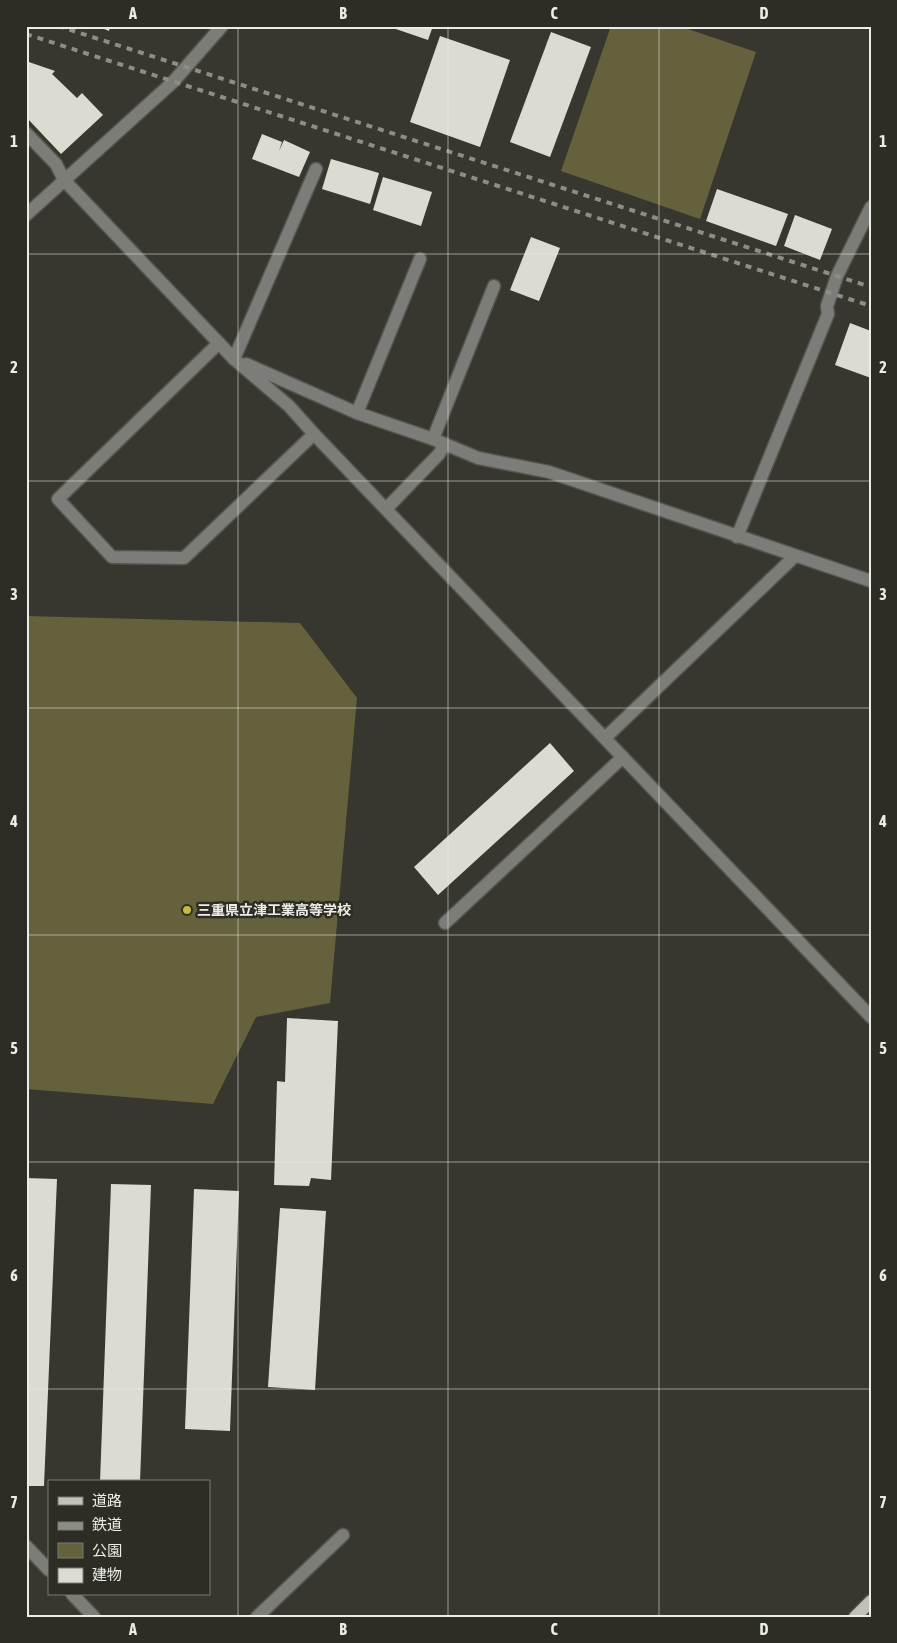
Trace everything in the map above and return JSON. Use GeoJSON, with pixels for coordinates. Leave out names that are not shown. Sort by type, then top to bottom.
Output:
{"type":"FeatureCollection","features":[{"type":"Feature","properties":{"kind":"main road"},"geometry":{"type":"LineString","coordinates":[[855,1617],[871,1601]]}},
{"type":"Feature","properties":{"kind":"street"},"geometry":{"type":"LineString","coordinates":[[26,215],[172,82],[222,26]]}},
{"type":"Feature","properties":{"kind":"street"},"geometry":{"type":"LineString","coordinates":[[26,133],[56,164],[64,180],[234,359],[289,406],[871,1016]]}},
{"type":"Feature","properties":{"kind":"street"},"geometry":{"type":"LineString","coordinates":[[234,359],[316,169]]}},
{"type":"Feature","properties":{"kind":"street"},"geometry":{"type":"LineString","coordinates":[[737,537],[828,314],[826,306],[837,276],[871,206]]}},
{"type":"Feature","properties":{"kind":"street"},"geometry":{"type":"LineString","coordinates":[[357,413],[420,259]]}},
{"type":"Feature","properties":{"kind":"street"},"geometry":{"type":"LineString","coordinates":[[386,509],[439,454],[439,442],[494,286]]}},
{"type":"Feature","properties":{"kind":"street"},"geometry":{"type":"LineString","coordinates":[[219,343],[58,499],[112,557],[184,558],[314,434]]}},
{"type":"Feature","properties":{"kind":"street"},"geometry":{"type":"LineString","coordinates":[[234,359],[357,413],[478,458],[550,472],[871,581]]}},
{"type":"Feature","properties":{"kind":"street"},"geometry":{"type":"LineString","coordinates":[[605,738],[795,556]]}},
{"type":"Feature","properties":{"kind":"street"},"geometry":{"type":"LineString","coordinates":[[445,923],[623,757]]}},
{"type":"Feature","properties":{"kind":"street"},"geometry":{"type":"LineString","coordinates":[[257,1617],[343,1535]]}},
{"type":"Feature","properties":{"kind":"street"},"geometry":{"type":"LineString","coordinates":[[26,1546],[48,1569]]}},
{"type":"Feature","properties":{"kind":"street"},"geometry":{"type":"LineString","coordinates":[[74,1596],[94,1617]]}},
{"type":"Feature","properties":{"kind":"green space"},"geometry":{"type":"Polygon","coordinates":[[[611,26],[679,26],[756,52],[700,219],[561,171],[611,26]]]}},
{"type":"Feature","properties":{"kind":"green space"},"geometry":{"type":"Polygon","coordinates":[[[26,616],[300,623],[357,698],[330,1003],[256,1017],[213,1104],[26,1089],[26,616]]]}},
{"type":"Feature","properties":{"kind":"building"},"geometry":{"type":"Polygon","coordinates":[[[97,26],[110,26],[109,31],[97,26]]]}},
{"type":"Feature","properties":{"kind":"building"},"geometry":{"type":"Polygon","coordinates":[[[387,26],[433,26],[428,40],[387,26]]]}},
{"type":"Feature","properties":{"kind":"building"},"geometry":{"type":"Polygon","coordinates":[[[551,32],[591,47],[550,157],[510,142],[551,32]]]}},
{"type":"Feature","properties":{"kind":"building"},"geometry":{"type":"Polygon","coordinates":[[[440,36],[510,60],[480,147],[410,122],[440,36]]]}},
{"type":"Feature","properties":{"kind":"building"},"geometry":{"type":"Polygon","coordinates":[[[26,61],[55,71],[52,74],[77,98],[82,93],[103,115],[61,154],[26,117],[26,61]]]}},
{"type":"Feature","properties":{"kind":"building"},"geometry":{"type":"Polygon","coordinates":[[[262,134],[282,142],[279,151],[284,140],[310,152],[299,177],[252,159],[262,134]]]}},
{"type":"Feature","properties":{"kind":"building"},"geometry":{"type":"Polygon","coordinates":[[[331,159],[379,173],[370,204],[322,189],[331,159]]]}},
{"type":"Feature","properties":{"kind":"building"},"geometry":{"type":"Polygon","coordinates":[[[383,177],[432,192],[421,226],[373,210],[383,177]]]}},
{"type":"Feature","properties":{"kind":"building"},"geometry":{"type":"Polygon","coordinates":[[[717,189],[788,214],[776,246],[706,221],[717,189]]]}},
{"type":"Feature","properties":{"kind":"building"},"geometry":{"type":"Polygon","coordinates":[[[795,215],[832,229],[820,260],[784,246],[795,215]]]}},
{"type":"Feature","properties":{"kind":"building"},"geometry":{"type":"Polygon","coordinates":[[[531,237],[560,248],[539,301],[510,290],[531,237]]]}},
{"type":"Feature","properties":{"kind":"building"},"geometry":{"type":"Polygon","coordinates":[[[850,323],[871,331],[871,378],[835,365],[850,323]]]}},
{"type":"Feature","properties":{"kind":"building"},"geometry":{"type":"Polygon","coordinates":[[[550,743],[574,771],[438,895],[414,867],[550,743]]]}},
{"type":"Feature","properties":{"kind":"building"},"geometry":{"type":"Polygon","coordinates":[[[287,1018],[338,1021],[331,1180],[311,1178],[309,1186],[274,1185],[277,1081],[285,1082],[287,1018]]]}},
{"type":"Feature","properties":{"kind":"building"},"geometry":{"type":"Polygon","coordinates":[[[26,1178],[57,1179],[44,1486],[26,1486],[26,1178]]]}},
{"type":"Feature","properties":{"kind":"building"},"geometry":{"type":"Polygon","coordinates":[[[111,1184],[151,1185],[140,1480],[100,1480],[111,1184]]]}},
{"type":"Feature","properties":{"kind":"building"},"geometry":{"type":"Polygon","coordinates":[[[194,1189],[239,1191],[230,1431],[185,1429],[194,1189]]]}},
{"type":"Feature","properties":{"kind":"building"},"geometry":{"type":"Polygon","coordinates":[[[280,1208],[326,1211],[315,1390],[268,1387],[280,1208]]]}},
{"type":"Feature","properties":{"kind":"railway"},"geometry":{"type":"LineString","coordinates":[[58,26],[871,287]]}},
{"type":"Feature","properties":{"kind":"railway"},"geometry":{"type":"LineString","coordinates":[[26,34],[871,306]]}},
{"type":"Feature","properties":{"kind":"place","name":"三重県立津工業高等学校"},"geometry":{"type":"Point","coordinates":[187,910]}}]}
